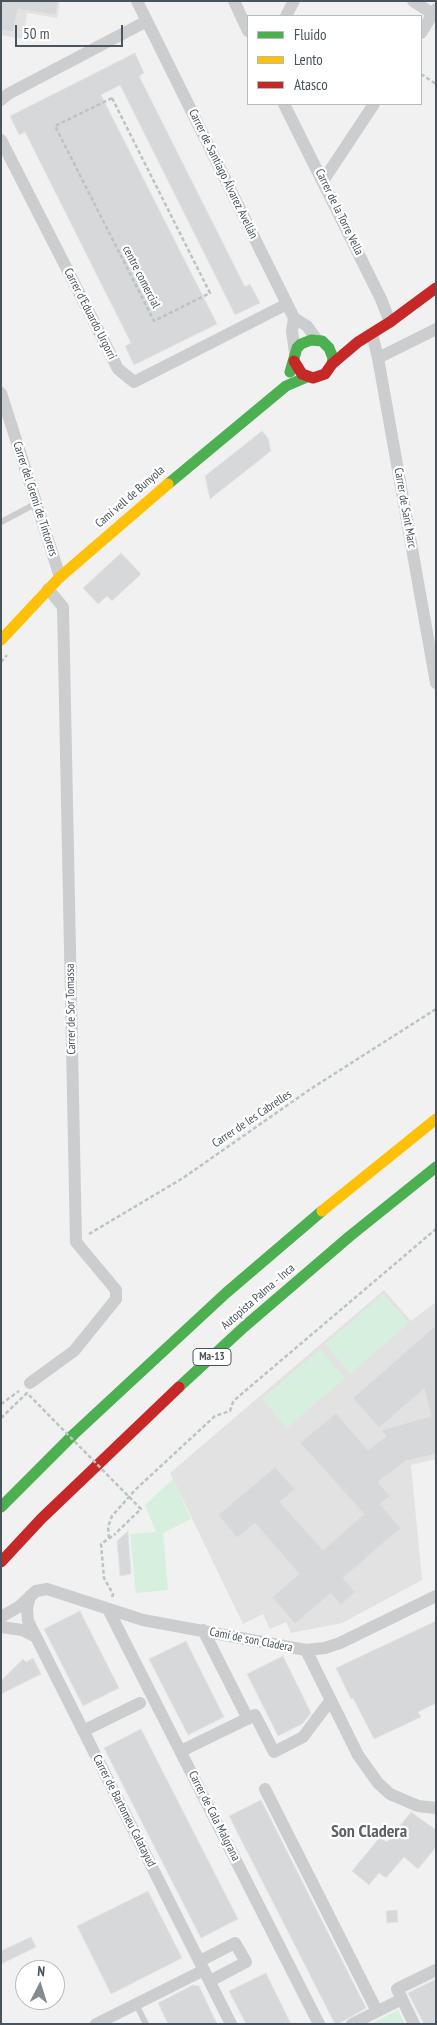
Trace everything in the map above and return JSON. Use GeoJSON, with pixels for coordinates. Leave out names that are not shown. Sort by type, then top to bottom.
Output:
{"type":"FeatureCollection","features":[{"type":"Feature","properties":{"kind":"main road"},"geometry":{"type":"LineString","coordinates":[[294,357],[298,371],[307,377],[319,377],[358,342],[390,322],[436,288]]}},
{"type":"Feature","properties":{"kind":"main road"},"geometry":{"type":"LineString","coordinates":[[286,386],[294,357],[301,344],[311,340],[321,342],[358,342]]}},
{"type":"Feature","properties":{"kind":"main road"},"geometry":{"type":"LineString","coordinates":[[321,342],[332,353],[332,364]]}},
{"type":"Feature","properties":{"kind":"main road","name":"Camí vell de Bunyola"},"geometry":{"type":"LineString","coordinates":[[1,640],[60,576],[187,466],[286,386],[307,377]]}},
{"type":"Feature","properties":{"kind":"main road","name":"Autopista Palma - Inca"},"geometry":{"type":"LineString","coordinates":[[2,1506],[74,1434],[226,1293],[303,1226],[436,1119]]}},
{"type":"Feature","properties":{"kind":"main road","name":"Autopista Palma - Inca"},"geometry":{"type":"LineString","coordinates":[[1,1562],[41,1519],[140,1422],[222,1347],[310,1270],[436,1167]]}},
{"type":"Feature","properties":{"kind":"street","name":"Carrer de Santiago Álvarez Avellán"},"geometry":{"type":"LineString","coordinates":[[137,1],[294,318],[307,326],[321,342]]}},
{"type":"Feature","properties":{"kind":"street"},"geometry":{"type":"LineString","coordinates":[[234,1],[247,29]]}},
{"type":"Feature","properties":{"kind":"street"},"geometry":{"type":"LineString","coordinates":[[287,15],[294,1]]}},
{"type":"Feature","properties":{"kind":"street"},"geometry":{"type":"LineString","coordinates":[[413,1],[434,12],[422,31]]}},
{"type":"Feature","properties":{"kind":"street"},"geometry":{"type":"LineString","coordinates":[[1,100],[8,94],[147,21]]}},
{"type":"Feature","properties":{"kind":"street","name":"Carrer de la Torre Vella"},"geometry":{"type":"LineString","coordinates":[[285,105],[382,300],[390,322]]}},
{"type":"Feature","properties":{"kind":"street"},"geometry":{"type":"LineString","coordinates":[[324,182],[373,105]]}},
{"type":"Feature","properties":{"kind":"street","name":"Carrer d'Eduardo Urgorri"},"geometry":{"type":"LineString","coordinates":[[1,140],[118,368],[134,382],[287,304]]}},
{"type":"Feature","properties":{"kind":"street"},"geometry":{"type":"LineString","coordinates":[[294,318],[292,331],[294,357]]}},
{"type":"Feature","properties":{"kind":"street"},"geometry":{"type":"LineString","coordinates":[[378,358],[436,329]]}},
{"type":"Feature","properties":{"kind":"street","name":"Carrer de Sant Marc"},"geometry":{"type":"LineString","coordinates":[[372,334],[378,358],[436,683]]}},
{"type":"Feature","properties":{"kind":"street","name":"Carrer del Gremi de Tintorers"},"geometry":{"type":"LineString","coordinates":[[1,393],[60,576]]}},
{"type":"Feature","properties":{"kind":"street","name":"Carrer de Sor Tomassa"},"geometry":{"type":"LineString","coordinates":[[48,589],[64,607],[76,1242]]}},
{"type":"Feature","properties":{"kind":"street"},"geometry":{"type":"LineString","coordinates":[[30,1382],[74,1352],[116,1299],[116,1290],[76,1242]]}},
{"type":"Feature","properties":{"kind":"street","name":"Camí de son Cladera"},"geometry":{"type":"LineString","coordinates":[[30,1596],[36,1590],[47,1589],[143,1620],[306,1650],[358,1755],[383,1789],[418,1806],[436,1808]]}},
{"type":"Feature","properties":{"kind":"street"},"geometry":{"type":"LineString","coordinates":[[1,1616],[20,1606],[30,1596]]}},
{"type":"Feature","properties":{"kind":"street","name":"Carrer de Bartomeu Calatayud"},"geometry":{"type":"LineString","coordinates":[[30,1596],[27,1614],[36,1637],[231,2024]]}},
{"type":"Feature","properties":{"kind":"street"},"geometry":{"type":"LineString","coordinates":[[306,1650],[325,1648],[340,1643],[436,1596]]}},
{"type":"Feature","properties":{"kind":"street","name":"Carrer de Cala Malgrana"},"geometry":{"type":"LineString","coordinates":[[108,1609],[319,2024]]}},
{"type":"Feature","properties":{"kind":"street"},"geometry":{"type":"LineString","coordinates":[[1,1627],[22,1630],[36,1637]]}},
{"type":"Feature","properties":{"kind":"street"},"geometry":{"type":"LineString","coordinates":[[203,1630],[248,1719]]}},
{"type":"Feature","properties":{"kind":"street"},"geometry":{"type":"LineString","coordinates":[[181,1751],[255,1715],[274,1752],[303,1737],[330,1701]]}},
{"type":"Feature","properties":{"kind":"street"},"geometry":{"type":"LineString","coordinates":[[83,1730],[140,1703]]}},
{"type":"Feature","properties":{"kind":"street"},"geometry":{"type":"LineString","coordinates":[[265,1789],[377,2011]]}},
{"type":"Feature","properties":{"kind":"street"},"geometry":{"type":"LineString","coordinates":[[414,2024],[397,1990],[436,1970]]}},
{"type":"Feature","properties":{"kind":"street"},"geometry":{"type":"LineString","coordinates":[[96,2024],[204,1971]]}},
{"type":"Feature","properties":{"kind":"street"},"geometry":{"type":"LineString","coordinates":[[352,2024],[402,1999]]}},
{"type":"Feature","properties":{"kind":"lane"},"geometry":{"type":"LineString","coordinates":[[1,522],[36,503]]}},
{"type":"Feature","properties":{"kind":"lane"},"geometry":{"type":"LineString","coordinates":[[136,2004],[146,2024]]}},
{"type":"Feature","properties":{"kind":"path"},"geometry":{"type":"LineString","coordinates":[[422,75],[436,84]]}},
{"type":"Feature","properties":{"kind":"path","name":"centre comercial"},"geometry":{"type":"LineString","coordinates":[[112,98],[210,293],[154,321],[55,126],[112,98]]}},
{"type":"Feature","properties":{"kind":"path","name":"Carrer de les Cabrelles"},"geometry":{"type":"LineString","coordinates":[[76,1242],[183,1178],[312,1088],[436,1009]]}},
{"type":"Feature","properties":{"kind":"path"},"geometry":{"type":"LineString","coordinates":[[109,1538],[108,1527],[112,1516],[135,1490],[215,1416],[230,1411],[236,1399],[436,1229]]}},
{"type":"Feature","properties":{"kind":"path"},"geometry":{"type":"LineString","coordinates":[[1,1404],[30,1382]]}},
{"type":"Feature","properties":{"kind":"path"},"geometry":{"type":"LineString","coordinates":[[1,1418],[27,1393],[141,1509],[114,1535],[101,1544],[104,1578],[113,1594]]}},
{"type":"Feature","properties":{"kind":"shaded area"},"geometry":{"type":"Polygon","coordinates":[[[1,1],[60,1],[57,18],[27,13],[23,39],[1,35],[1,1]]]}},
{"type":"Feature","properties":{"kind":"shaded area"},"geometry":{"type":"Polygon","coordinates":[[[384,1290],[411,1321],[436,1302],[436,1459],[411,1465],[422,1580],[342,1623],[291,1633],[286,1622],[270,1629],[263,1614],[243,1624],[170,1473],[384,1290]]]}},
{"type":"Feature","properties":{"kind":"green space"},"geometry":{"type":"Polygon","coordinates":[[[383,1294],[409,1323],[350,1374],[325,1344],[383,1294]]]}},
{"type":"Feature","properties":{"kind":"green space"},"geometry":{"type":"Polygon","coordinates":[[[320,1349],[345,1378],[287,1428],[262,1399],[320,1349]]]}},
{"type":"Feature","properties":{"kind":"green space"},"geometry":{"type":"Polygon","coordinates":[[[173,1479],[191,1519],[163,1533],[168,1590],[136,1593],[130,1534],[156,1532],[145,1505],[173,1479]]]}},
{"type":"Feature","properties":{"kind":"green space"},"geometry":{"type":"Polygon","coordinates":[[[398,2010],[405,2024],[371,2024],[398,2010]]]}},
{"type":"Feature","properties":{"kind":"building"},"geometry":{"type":"Polygon","coordinates":[[[1,1],[58,1],[56,15],[18,9],[13,32],[1,30],[1,1]]]}},
{"type":"Feature","properties":{"kind":"building"},"geometry":{"type":"Polygon","coordinates":[[[135,53],[144,73],[139,76],[245,287],[250,284],[260,303],[235,315],[120,85],[101,95],[217,324],[134,365],[125,346],[131,343],[25,132],[19,135],[10,116],[135,53]]]}},
{"type":"Feature","properties":{"kind":"building"},"geometry":{"type":"Polygon","coordinates":[[[262,431],[268,438],[271,451],[210,499],[205,476],[262,431]]]}},
{"type":"Feature","properties":{"kind":"building"},"geometry":{"type":"Polygon","coordinates":[[[121,553],[141,574],[112,601],[107,596],[98,604],[83,588],[121,553]]]}},
{"type":"Feature","properties":{"kind":"building"},"geometry":{"type":"Polygon","coordinates":[[[436,1325],[436,1454],[406,1461],[378,1482],[390,1496],[380,1504],[401,1528],[343,1578],[355,1592],[341,1605],[331,1593],[295,1624],[272,1597],[299,1574],[255,1523],[237,1538],[218,1515],[275,1467],[295,1489],[280,1502],[323,1550],[364,1514],[300,1443],[336,1413],[368,1450],[386,1436],[381,1430],[431,1416],[424,1389],[379,1428],[353,1398],[436,1325]]]}},
{"type":"Feature","properties":{"kind":"building"},"geometry":{"type":"Polygon","coordinates":[[[128,1531],[131,1574],[120,1576],[117,1541],[128,1531]]]}},
{"type":"Feature","properties":{"kind":"building"},"geometry":{"type":"Polygon","coordinates":[[[80,1611],[119,1688],[83,1706],[44,1629],[80,1611]]]}},
{"type":"Feature","properties":{"kind":"building"},"geometry":{"type":"Polygon","coordinates":[[[436,1621],[436,1703],[418,1712],[421,1717],[374,1739],[336,1668],[436,1621]]]}},
{"type":"Feature","properties":{"kind":"building"},"geometry":{"type":"Polygon","coordinates":[[[186,1641],[224,1717],[188,1735],[149,1659],[186,1641]]]}},
{"type":"Feature","properties":{"kind":"building"},"geometry":{"type":"Polygon","coordinates":[[[283,1656],[311,1713],[302,1724],[278,1736],[247,1674],[283,1656]]]}},
{"type":"Feature","properties":{"kind":"building"},"geometry":{"type":"Polygon","coordinates":[[[33,1658],[41,1674],[1,1694],[1,1681],[23,1659],[26,1662],[33,1658]]]}},
{"type":"Feature","properties":{"kind":"building"},"geometry":{"type":"Polygon","coordinates":[[[141,1729],[238,1919],[201,1938],[104,1748],[141,1729]]]}},
{"type":"Feature","properties":{"kind":"building"},"geometry":{"type":"Polygon","coordinates":[[[261,1800],[366,2008],[338,2024],[335,2024],[229,1816],[261,1800]]]}},
{"type":"Feature","properties":{"kind":"building"},"geometry":{"type":"Polygon","coordinates":[[[411,1812],[436,1830],[436,1847],[418,1869],[404,1857],[386,1878],[379,1873],[369,1885],[352,1871],[380,1837],[387,1842],[411,1812]]]}},
{"type":"Feature","properties":{"kind":"building"},"geometry":{"type":"Polygon","coordinates":[[[148,1891],[182,1958],[111,1994],[77,1926],[148,1891]]]}},
{"type":"Feature","properties":{"kind":"building"},"geometry":{"type":"Polygon","coordinates":[[[397,1910],[398,1922],[387,1923],[386,1911],[397,1910]]]}},
{"type":"Feature","properties":{"kind":"building"},"geometry":{"type":"Polygon","coordinates":[[[31,1937],[36,1947],[1,1964],[1,1951],[31,1937]]]}},
{"type":"Feature","properties":{"kind":"building"},"geometry":{"type":"Polygon","coordinates":[[[266,1973],[291,2024],[246,2024],[229,1991],[266,1973]]]}},
{"type":"Feature","properties":{"kind":"building"},"geometry":{"type":"Polygon","coordinates":[[[436,1979],[436,2024],[424,2024],[408,1993],[436,1979]]]}},
{"type":"Feature","properties":{"kind":"building"},"geometry":{"type":"Polygon","coordinates":[[[193,1985],[199,1986],[217,2024],[168,2024],[158,2003],[193,1985]]]}},
{"type":"Feature","properties":{"kind":"traffic: fast"},"geometry":{"type":"LineString","coordinates":[[290,372],[297,348],[311,340],[322,341],[329,348],[333,358],[332,364]]}},
{"type":"Feature","properties":{"kind":"traffic: fast"},"geometry":{"type":"LineString","coordinates":[[168,484],[286,386],[307,377]]}},
{"type":"Feature","properties":{"kind":"traffic: fast"},"geometry":{"type":"LineString","coordinates":[[179,1387],[244,1327],[350,1236],[436,1167]]}},
{"type":"Feature","properties":{"kind":"traffic: fast"},"geometry":{"type":"LineString","coordinates":[[1,1507],[74,1434],[226,1293],[322,1211]]}},
{"type":"Feature","properties":{"kind":"traffic: slow"},"geometry":{"type":"LineString","coordinates":[[1,640],[60,577],[168,484]]}},
{"type":"Feature","properties":{"kind":"traffic: slow"},"geometry":{"type":"LineString","coordinates":[[322,1211],[436,1119]]}},
{"type":"Feature","properties":{"kind":"traffic: jam"},"geometry":{"type":"LineString","coordinates":[[294,361],[302,374],[313,378],[325,374],[332,364],[358,342],[390,322],[436,288]]}},
{"type":"Feature","properties":{"kind":"traffic: jam"},"geometry":{"type":"LineString","coordinates":[[1,1562],[41,1519],[179,1387]]}},
{"type":"Feature","properties":{"kind":"district","name":"Son Cladera"},"geometry":{"type":"Point","coordinates":[369,1832]}}]}
